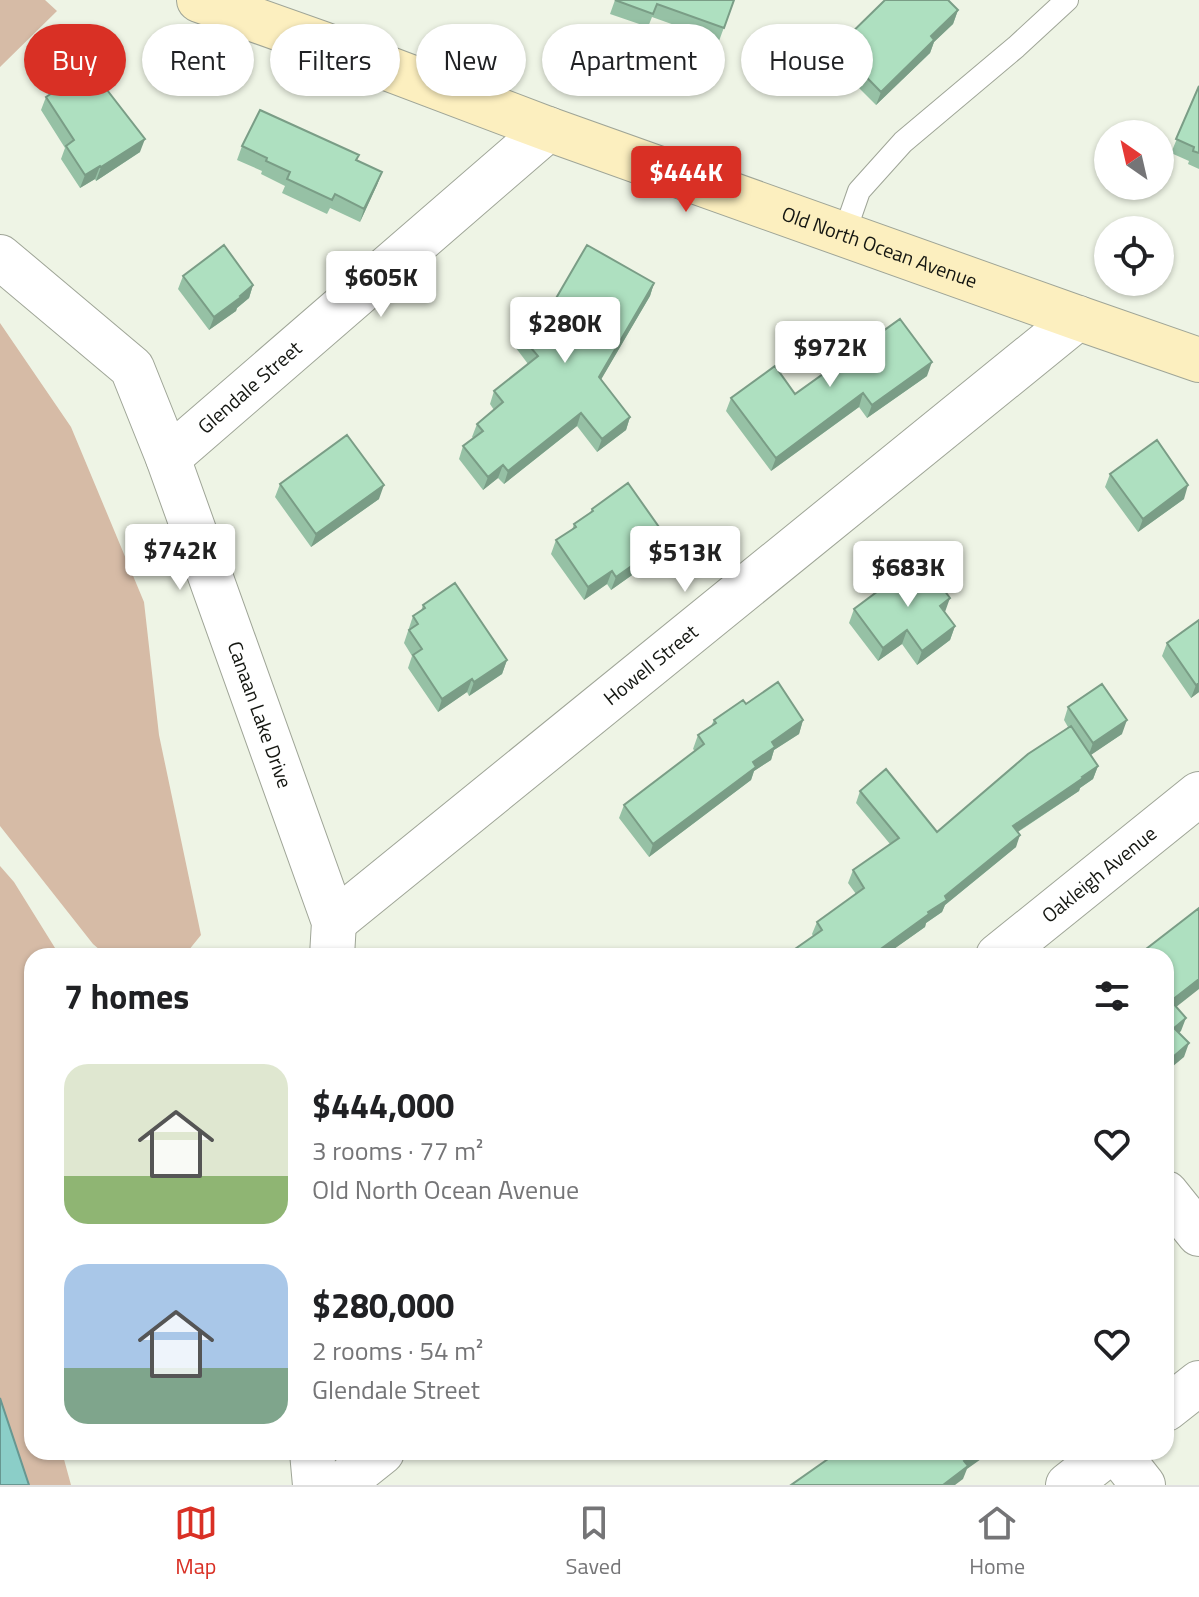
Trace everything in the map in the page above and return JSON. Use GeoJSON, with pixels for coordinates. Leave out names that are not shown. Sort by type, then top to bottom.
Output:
{"type":"FeatureCollection","features":[{"type":"Feature","properties":{"kind":"street","name":"Old North Ocean Avenue"},"geometry":{"type":"LineString","coordinates":[[199,0],[548,129],[1199,360]]}},
{"type":"Feature","properties":{"kind":"street","name":"Glendale Street"},"geometry":{"type":"LineString","coordinates":[[168,458],[548,129]]}},
{"type":"Feature","properties":{"kind":"street","name":"Canaan Lake Drive"},"geometry":{"type":"LineString","coordinates":[[0,257],[132,368],[168,458],[333,939]]}},
{"type":"Feature","properties":{"kind":"street","name":"Howell Street"},"geometry":{"type":"LineString","coordinates":[[333,939],[1078,318]]}},
{"type":"Feature","properties":{"kind":"street","name":"Oakleigh Avenue"},"geometry":{"type":"LineString","coordinates":[[1008,948],[1199,794]]}},
{"type":"Feature","properties":{"kind":"street"},"geometry":{"type":"LineString","coordinates":[[1174,1203],[1199,1234]]}},
{"type":"Feature","properties":{"kind":"street"},"geometry":{"type":"LineString","coordinates":[[1174,1403],[1199,1383]]}},
{"type":"Feature","properties":{"kind":"street"},"geometry":{"type":"LineString","coordinates":[[313,1460],[315,1485]]}},
{"type":"Feature","properties":{"kind":"street"},"geometry":{"type":"LineString","coordinates":[[341,1485],[372,1460]]}},
{"type":"Feature","properties":{"kind":"street"},"geometry":{"type":"LineString","coordinates":[[1068,1485],[1100,1460]]}},
{"type":"Feature","properties":{"kind":"street"},"geometry":{"type":"LineString","coordinates":[[1123,1460],[1143,1485]]}},
{"type":"Feature","properties":{"kind":"lane"},"geometry":{"type":"LineString","coordinates":[[844,234],[859,191],[903,142],[1067,0]]}},
{"type":"Feature","properties":{"kind":"shaded area"},"geometry":{"type":"Polygon","coordinates":[[[0,0],[45,0],[57,11],[44,24],[24,24],[24,43],[0,67],[0,0]]]}},
{"type":"Feature","properties":{"kind":"shaded area"},"geometry":{"type":"Polygon","coordinates":[[[0,323],[71,427],[144,602],[159,735],[201,935],[190,948],[98,948],[0,826],[0,323]]]}},
{"type":"Feature","properties":{"kind":"shaded area"},"geometry":{"type":"Polygon","coordinates":[[[0,866],[14,882],[55,948],[24,948],[24,1460],[64,1460],[71,1485],[0,1485],[0,866]]]}},
{"type":"Feature","properties":{"kind":"water"},"geometry":{"type":"Polygon","coordinates":[[[0,1398],[29,1485],[0,1485],[0,1398]]]}},
{"type":"Feature","properties":{"kind":"building"},"geometry":{"type":"Polygon","coordinates":[[[615,0],[734,0],[725,25],[713,24],[657,4],[653,14],[615,0]]]}},
{"type":"Feature","properties":{"kind":"building"},"geometry":{"type":"Polygon","coordinates":[[[885,0],[948,0],[958,10],[931,36],[934,40],[881,92],[873,84],[873,24],[860,24],[885,0]]]}},
{"type":"Feature","properties":{"kind":"building"},"geometry":{"type":"Polygon","coordinates":[[[1199,86],[1199,153],[1193,151],[1194,147],[1176,139],[1199,86]]]}},
{"type":"Feature","properties":{"kind":"building"},"geometry":{"type":"Polygon","coordinates":[[[112,96],[145,139],[85,175],[66,146],[74,140],[46,97],[112,96]]]}},
{"type":"Feature","properties":{"kind":"building"},"geometry":{"type":"Polygon","coordinates":[[[260,110],[359,155],[356,160],[382,172],[364,209],[335,194],[332,200],[287,179],[290,172],[242,146],[260,110]]]}},
{"type":"Feature","properties":{"kind":"building"},"geometry":{"type":"Polygon","coordinates":[[[224,245],[253,285],[214,317],[183,276],[224,245]]]}},
{"type":"Feature","properties":{"kind":"building"},"geometry":{"type":"Polygon","coordinates":[[[587,245],[654,283],[599,377],[630,417],[602,439],[581,413],[508,471],[503,465],[488,477],[463,446],[483,431],[477,424],[503,402],[494,391],[538,356],[520,335],[548,312],[587,245]]]}},
{"type":"Feature","properties":{"kind":"building"},"geometry":{"type":"Polygon","coordinates":[[[900,319],[932,362],[872,405],[863,393],[776,458],[731,398],[775,366],[795,394],[900,319]]]}},
{"type":"Feature","properties":{"kind":"building"},"geometry":{"type":"Polygon","coordinates":[[[347,435],[384,485],[316,534],[280,484],[347,435]]]}},
{"type":"Feature","properties":{"kind":"building"},"geometry":{"type":"Polygon","coordinates":[[[1157,440],[1188,485],[1143,519],[1110,474],[1157,440]]]}},
{"type":"Feature","properties":{"kind":"building"},"geometry":{"type":"Polygon","coordinates":[[[628,483],[666,537],[652,546],[654,550],[616,577],[612,571],[588,587],[556,540],[628,483]]]}},
{"type":"Feature","properties":{"kind":"building"},"geometry":{"type":"Polygon","coordinates":[[[921,559],[950,598],[940,606],[955,626],[922,651],[907,630],[883,648],[854,609],[921,559]]]}},
{"type":"Feature","properties":{"kind":"building"},"geometry":{"type":"Polygon","coordinates":[[[455,583],[507,660],[442,699],[413,655],[422,649],[409,630],[418,624],[413,616],[425,608],[423,605],[455,583]]]}},
{"type":"Feature","properties":{"kind":"building"},"geometry":{"type":"Polygon","coordinates":[[[1199,620],[1199,683],[1196,685],[1167,643],[1199,620]]]}},
{"type":"Feature","properties":{"kind":"building"},"geometry":{"type":"Polygon","coordinates":[[[778,682],[803,720],[772,742],[775,747],[753,762],[756,767],[653,844],[624,805],[704,744],[698,735],[716,723],[714,720],[743,700],[746,704],[778,682]]]}},
{"type":"Feature","properties":{"kind":"building"},"geometry":{"type":"Polygon","coordinates":[[[1102,684],[1127,720],[1093,743],[1068,707],[1102,684]]]}},
{"type":"Feature","properties":{"kind":"building"},"geometry":{"type":"Polygon","coordinates":[[[1071,726],[1098,766],[1013,826],[1020,835],[945,896],[947,900],[882,948],[796,948],[822,930],[817,922],[864,888],[853,870],[899,838],[860,791],[886,769],[937,832],[1028,754],[1071,726]]]}},
{"type":"Feature","properties":{"kind":"building"},"geometry":{"type":"Polygon","coordinates":[[[1199,908],[1199,979],[1174,999],[1174,948],[1147,948],[1199,908]]]}},
{"type":"Feature","properties":{"kind":"building"},"geometry":{"type":"Polygon","coordinates":[[[1174,1004],[1186,1018],[1174,1028],[1174,1004]]]}},
{"type":"Feature","properties":{"kind":"building"},"geometry":{"type":"Polygon","coordinates":[[[1174,1028],[1189,1043],[1174,1056],[1174,1028]]]}},
{"type":"Feature","properties":{"kind":"building"},"geometry":{"type":"Polygon","coordinates":[[[827,1460],[965,1460],[968,1466],[943,1485],[791,1485],[827,1460]]]}}]}
